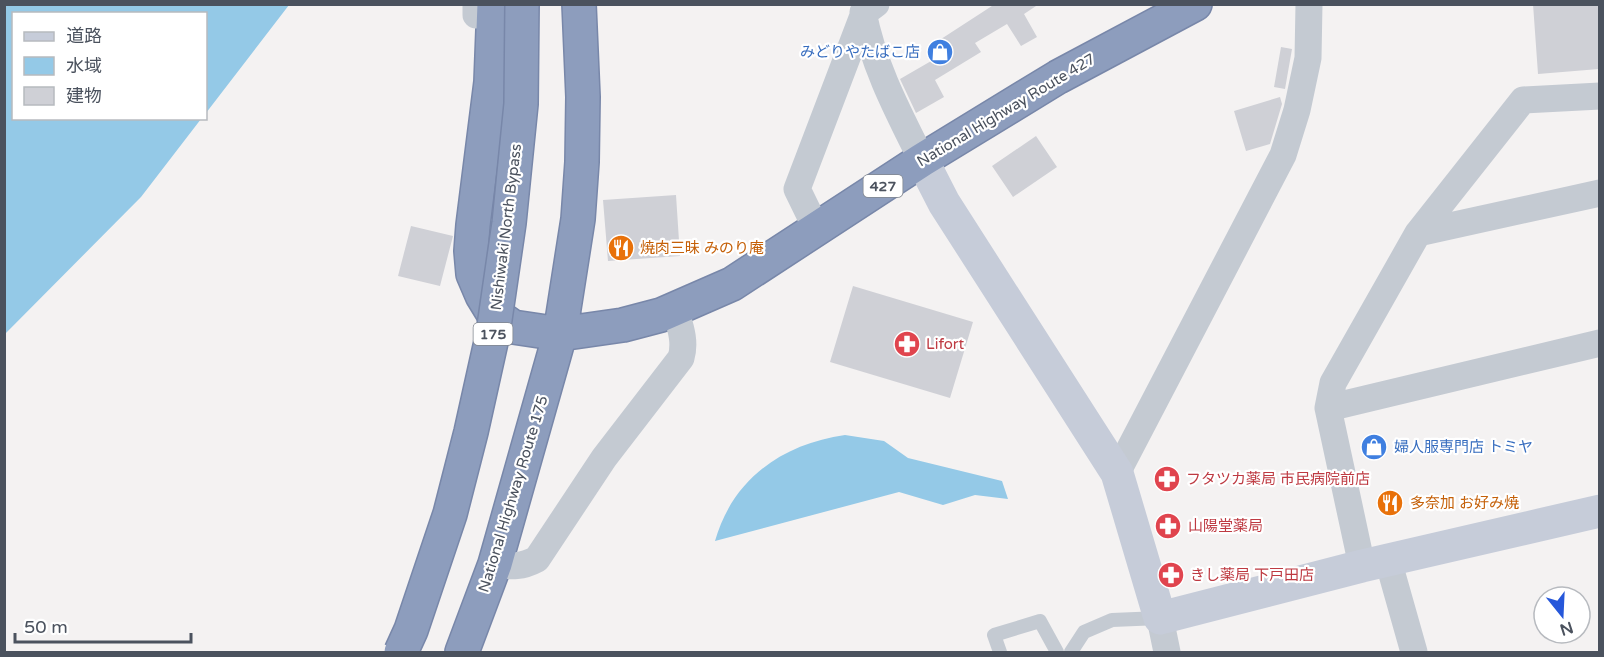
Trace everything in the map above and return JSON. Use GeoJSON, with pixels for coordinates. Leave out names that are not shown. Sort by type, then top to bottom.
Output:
{"type":"FeatureCollection","features":[{"type":"Feature","properties":{"kind":"highway","name":"Nishiwaki North Bypass"},"geometry":{"type":"LineString","coordinates":[[401,652],[411,630],[450,513],[493,333],[509,223],[521,104],[522,4]]}},
{"type":"Feature","properties":{"kind":"highway","name":"National Highway Route 175"},"geometry":{"type":"LineString","coordinates":[[462,652],[495,564],[560,334],[578,219],[582,162],[583,97],[579,4]]}},
{"type":"Feature","properties":{"kind":"highway","name":"National Highway Route 427"},"geometry":{"type":"LineString","coordinates":[[560,334],[623,325],[675,309],[732,284],[922,160],[1058,77],[1195,4]]}},
{"type":"Feature","properties":{"kind":"highway","name":"175"},"geometry":{"type":"LineString","coordinates":[[482,8],[491,82],[473,225],[471,251],[473,274],[493,313],[513,327],[560,334]]}},
{"type":"Feature","properties":{"kind":"street"},"geometry":{"type":"LineString","coordinates":[[485,141],[513,35],[516,4]]}},
{"type":"Feature","properties":{"kind":"street"},"geometry":{"type":"LineString","coordinates":[[1118,473],[1283,155],[1298,110],[1308,58],[1309,4]]}},
{"type":"Feature","properties":{"kind":"street"},"geometry":{"type":"LineString","coordinates":[[867,7],[867,36],[889,95],[944,203],[1118,473],[1160,618],[1167,652]]}},
{"type":"Feature","properties":{"kind":"street"},"geometry":{"type":"LineString","coordinates":[[818,230],[797,189],[867,7]]}},
{"type":"Feature","properties":{"kind":"street"},"geometry":{"type":"LineString","coordinates":[[1414,652],[1375,563],[1328,408],[1333,383],[1418,233],[1523,100],[1599,96]]}},
{"type":"Feature","properties":{"kind":"street"},"geometry":{"type":"LineString","coordinates":[[1418,233],[1599,193]]}},
{"type":"Feature","properties":{"kind":"street"},"geometry":{"type":"LineString","coordinates":[[495,564],[511,567],[525,565],[537,559],[604,458],[681,358],[684,349],[683,338],[675,309]]}},
{"type":"Feature","properties":{"kind":"street"},"geometry":{"type":"LineString","coordinates":[[1328,408],[1599,343]]}},
{"type":"Feature","properties":{"kind":"street"},"geometry":{"type":"LineString","coordinates":[[1160,618],[1375,563],[1599,511]]}},
{"type":"Feature","properties":{"kind":"lane"},"geometry":{"type":"LineString","coordinates":[[1071,652],[1084,632],[1112,620],[1160,618]]}},
{"type":"Feature","properties":{"kind":"lane"},"geometry":{"type":"LineString","coordinates":[[1000,652],[994,635],[1040,621],[1057,652]]}},
{"type":"Feature","properties":{"kind":"water"},"geometry":{"type":"Polygon","coordinates":[[[5,4],[289,5],[207,112],[207,12],[12,12],[12,120],[200,120],[141,197],[5,334],[5,4]]]}},
{"type":"Feature","properties":{"kind":"water"},"geometry":{"type":"Polygon","coordinates":[[[845,435],[884,441],[908,458],[1002,481],[1008,499],[975,495],[943,505],[899,492],[715,541],[734,499],[764,468],[801,446],[845,435]]]}},
{"type":"Feature","properties":{"kind":"building"},"geometry":{"type":"Polygon","coordinates":[[[995,4],[1039,4],[1024,14],[1037,37],[1021,46],[1007,24],[975,43],[981,52],[935,80],[944,97],[916,113],[900,79],[945,53],[938,41],[995,4]]]}},
{"type":"Feature","properties":{"kind":"building"},"geometry":{"type":"Polygon","coordinates":[[[1533,4],[1599,4],[1599,69],[1538,74],[1533,4]]]}},
{"type":"Feature","properties":{"kind":"building"},"geometry":{"type":"Polygon","coordinates":[[[1281,47],[1292,49],[1285,89],[1274,87],[1281,47]]]}},
{"type":"Feature","properties":{"kind":"building"},"geometry":{"type":"Polygon","coordinates":[[[1280,97],[1282,104],[1270,144],[1246,151],[1234,111],[1280,97]]]}},
{"type":"Feature","properties":{"kind":"building"},"geometry":{"type":"Polygon","coordinates":[[[1036,136],[1057,167],[1013,197],[992,166],[1036,136]]]}},
{"type":"Feature","properties":{"kind":"building"},"geometry":{"type":"Polygon","coordinates":[[[676,195],[680,256],[608,261],[603,200],[676,195]]]}},
{"type":"Feature","properties":{"kind":"building"},"geometry":{"type":"Polygon","coordinates":[[[411,226],[453,236],[440,286],[398,276],[411,226]]]}},
{"type":"Feature","properties":{"kind":"building"},"geometry":{"type":"Polygon","coordinates":[[[853,286],[973,322],[950,398],[830,362],[853,286]]]}},
{"type":"Feature","properties":{"kind":"place","name":"みどりやたばこ店"},"geometry":{"type":"Point","coordinates":[940,52]}},
{"type":"Feature","properties":{"kind":"place","name":"焼肉三昧 みのり庵"},"geometry":{"type":"Point","coordinates":[621,248]}},
{"type":"Feature","properties":{"kind":"place","name":"Lifort"},"geometry":{"type":"Point","coordinates":[907,344]}},
{"type":"Feature","properties":{"kind":"place","name":"婦人服専門店 トミヤ"},"geometry":{"type":"Point","coordinates":[1374,447]}},
{"type":"Feature","properties":{"kind":"place","name":"フタツカ薬局 市民病院前店"},"geometry":{"type":"Point","coordinates":[1167,479]}},
{"type":"Feature","properties":{"kind":"place","name":"多奈加 お好み焼"},"geometry":{"type":"Point","coordinates":[1390,503]}},
{"type":"Feature","properties":{"kind":"place","name":"山陽堂薬局"},"geometry":{"type":"Point","coordinates":[1168,526]}},
{"type":"Feature","properties":{"kind":"place","name":"きし薬局 下戸田店"},"geometry":{"type":"Point","coordinates":[1171,575]}}]}
